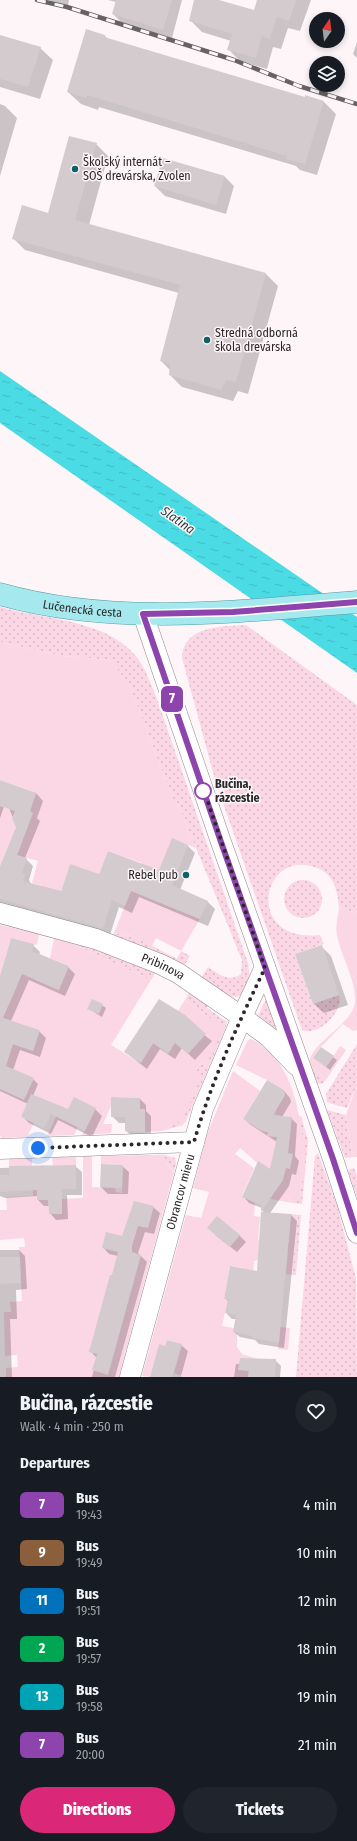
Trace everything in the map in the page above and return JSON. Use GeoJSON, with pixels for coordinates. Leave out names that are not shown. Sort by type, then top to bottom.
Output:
{"type":"FeatureCollection","features":[{"type":"Feature","properties":{"kind":"main road","name":"Lučenecká cesta"},"geometry":{"type":"LineString","coordinates":[[0,594],[47,605],[80,610],[143,614],[233,612],[357,602]]}},
{"type":"Feature","properties":{"kind":"street","name":"Pribinova"},"geometry":{"type":"LineString","coordinates":[[143,614],[265,968],[333,1159],[357,1233]]}},
{"type":"Feature","properties":{"kind":"street","name":"Pribinova"},"geometry":{"type":"LineString","coordinates":[[0,913],[71,931],[146,957],[178,973],[269,1037],[301,1069]]}},
{"type":"Feature","properties":{"kind":"street","name":"Obrancov mieru"},"geometry":{"type":"LineString","coordinates":[[130,1377],[203,1109],[242,1017],[265,968]]}},
{"type":"Feature","properties":{"kind":"street"},"geometry":{"type":"LineString","coordinates":[[0,1149],[194,1142]]}},
{"type":"Feature","properties":{"kind":"shaded area"},"geometry":{"type":"Polygon","coordinates":[[[0,607],[90,627],[107,634],[122,643],[135,655],[142,665],[157,699],[248,963],[248,979],[246,988],[242,994],[237,997],[225,994],[201,978],[208,967],[228,978],[237,977],[241,974],[242,960],[178,804],[172,797],[130,686],[110,660],[62,656],[0,642],[0,607]]]}},
{"type":"Feature","properties":{"kind":"shaded area"},"geometry":{"type":"Polygon","coordinates":[[[246,625],[357,705],[357,913],[339,908],[338,896],[334,884],[323,871],[317,868],[298,865],[283,870],[273,882],[269,897],[270,912],[279,925],[295,934],[320,935],[324,944],[295,954],[313,1004],[339,995],[340,1002],[334,1015],[328,1022],[315,1030],[302,1030],[221,797],[226,795],[221,782],[216,783],[182,658],[184,647],[189,639],[196,634],[215,627],[246,625]]]}},
{"type":"Feature","properties":{"kind":"shaded area"},"geometry":{"type":"Polygon","coordinates":[[[0,642],[62,656],[110,660],[130,686],[172,797],[178,804],[196,848],[172,839],[148,898],[200,919],[181,951],[156,938],[152,946],[133,936],[114,933],[142,863],[108,851],[98,876],[70,864],[57,902],[41,897],[43,886],[32,883],[38,861],[17,855],[28,826],[26,824],[36,793],[0,780],[0,642]]]}},
{"type":"Feature","properties":{"kind":"shaded area"},"geometry":{"type":"Polygon","coordinates":[[[0,806],[15,811],[12,818],[18,822],[0,866],[0,806]]]}},
{"type":"Feature","properties":{"kind":"shaded area"},"geometry":{"type":"Polygon","coordinates":[[[299,880],[307,880],[314,883],[319,888],[322,899],[319,910],[314,915],[307,918],[299,918],[292,915],[287,910],[284,903],[284,895],[287,888],[292,883],[299,880]]]}},
{"type":"Feature","properties":{"kind":"shaded area"},"geometry":{"type":"Polygon","coordinates":[[[339,908],[357,913],[357,1030],[353,1031],[343,1024],[321,1047],[313,1058],[326,1067],[340,1046],[346,1050],[326,1080],[309,1063],[312,1055],[352,1012],[355,1003],[354,986],[336,932],[339,908]]]}},
{"type":"Feature","properties":{"kind":"shaded area"},"geometry":{"type":"Polygon","coordinates":[[[0,925],[39,934],[37,945],[11,938],[2,968],[32,951],[39,954],[34,965],[40,967],[35,980],[58,990],[69,966],[50,958],[54,938],[73,944],[151,980],[111,1045],[140,1063],[159,1035],[161,1037],[185,1000],[224,1028],[206,1064],[201,1062],[196,1070],[202,1075],[183,1119],[162,1131],[145,1132],[145,1109],[140,1109],[140,1098],[112,1097],[111,1106],[103,1124],[112,1124],[111,1133],[82,1135],[96,1108],[78,1127],[74,1135],[47,1136],[59,1110],[31,1096],[21,1117],[34,1123],[27,1137],[3,1138],[0,1136],[0,1059],[7,1061],[13,1044],[33,1051],[40,1030],[0,1017],[0,1003],[8,1006],[17,987],[0,980],[0,925]]]}},
{"type":"Feature","properties":{"kind":"shaded area"},"geometry":{"type":"Polygon","coordinates":[[[114,933],[133,936],[177,959],[181,951],[190,956],[184,966],[112,936],[114,933]]]}},
{"type":"Feature","properties":{"kind":"shaded area"},"geometry":{"type":"Polygon","coordinates":[[[55,934],[156,972],[151,980],[73,944],[54,938],[55,934]]]}},
{"type":"Feature","properties":{"kind":"shaded area"},"geometry":{"type":"Polygon","coordinates":[[[190,991],[209,1004],[207,1008],[227,1022],[186,1121],[183,1125],[162,1131],[183,1119],[196,1071],[201,1062],[206,1064],[219,1025],[185,1000],[190,991]]]}},
{"type":"Feature","properties":{"kind":"shaded area"},"geometry":{"type":"Polygon","coordinates":[[[266,999],[275,1024],[274,1028],[257,1018],[266,999]]]}},
{"type":"Feature","properties":{"kind":"shaded area"},"geometry":{"type":"Polygon","coordinates":[[[251,1039],[266,1049],[277,1061],[286,1075],[297,1107],[306,1157],[304,1156],[300,1201],[294,1198],[293,1203],[270,1199],[262,1167],[240,1148],[235,1154],[254,1168],[242,1196],[255,1203],[254,1216],[260,1217],[258,1240],[289,1243],[291,1214],[298,1215],[292,1275],[286,1274],[288,1250],[254,1261],[253,1276],[242,1275],[243,1268],[230,1266],[224,1298],[228,1299],[222,1326],[234,1328],[237,1333],[237,1347],[242,1354],[276,1365],[249,1363],[248,1377],[185,1377],[174,1373],[182,1344],[167,1340],[165,1346],[159,1345],[150,1377],[142,1376],[186,1215],[201,1218],[209,1192],[193,1188],[207,1134],[233,1071],[260,1091],[243,1119],[262,1131],[268,1132],[267,1136],[290,1138],[291,1117],[275,1115],[276,1110],[285,1095],[284,1090],[236,1065],[248,1040],[251,1039]]]}},
{"type":"Feature","properties":{"kind":"shaded area"},"geometry":{"type":"Polygon","coordinates":[[[357,1044],[357,1084],[347,1108],[329,1103],[327,1102],[326,1094],[357,1044]]]}},
{"type":"Feature","properties":{"kind":"shaded area"},"geometry":{"type":"Polygon","coordinates":[[[309,1063],[326,1080],[322,1084],[317,1083],[309,1063]]]}},
{"type":"Feature","properties":{"kind":"shaded area"},"geometry":{"type":"Polygon","coordinates":[[[357,1084],[357,1157],[353,1157],[346,1115],[357,1084]]]}},
{"type":"Feature","properties":{"kind":"shaded area"},"geometry":{"type":"Polygon","coordinates":[[[327,1110],[346,1115],[353,1157],[345,1158],[327,1110]]]}},
{"type":"Feature","properties":{"kind":"shaded area"},"geometry":{"type":"Polygon","coordinates":[[[299,1116],[301,1116],[308,1140],[302,1204],[293,1203],[294,1197],[300,1200],[304,1156],[299,1116]]]}},
{"type":"Feature","properties":{"kind":"shaded area"},"geometry":{"type":"Polygon","coordinates":[[[318,1153],[337,1206],[356,1278],[357,1377],[296,1377],[315,1156],[318,1153]]]}},
{"type":"Feature","properties":{"kind":"shaded area"},"geometry":{"type":"Polygon","coordinates":[[[142,1155],[165,1155],[175,1158],[176,1164],[174,1172],[167,1164],[142,1155]]]}},
{"type":"Feature","properties":{"kind":"shaded area"},"geometry":{"type":"Polygon","coordinates":[[[153,1155],[161,1158],[174,1172],[119,1377],[6,1377],[6,1368],[18,1367],[17,1355],[5,1356],[4,1312],[11,1312],[10,1302],[22,1301],[19,1247],[25,1247],[24,1238],[0,1240],[0,1210],[7,1210],[6,1197],[33,1196],[32,1166],[45,1165],[45,1185],[37,1185],[37,1200],[48,1200],[49,1214],[62,1213],[62,1199],[83,1198],[83,1156],[92,1156],[92,1187],[115,1188],[116,1192],[122,1193],[123,1165],[101,1164],[101,1156],[153,1155]]]}},
{"type":"Feature","properties":{"kind":"shaded area"},"geometry":{"type":"Polygon","coordinates":[[[52,1157],[76,1157],[76,1165],[53,1166],[52,1157]]]}},
{"type":"Feature","properties":{"kind":"shaded area"},"geometry":{"type":"Polygon","coordinates":[[[9,1158],[32,1158],[32,1166],[9,1166],[9,1158]]]}},
{"type":"Feature","properties":{"kind":"shaded area"},"geometry":{"type":"Polygon","coordinates":[[[354,1168],[357,1176],[357,1197],[348,1170],[354,1168]]]}},
{"type":"Feature","properties":{"kind":"shaded area"},"geometry":{"type":"Polygon","coordinates":[[[298,1215],[301,1215],[296,1275],[292,1275],[298,1215]]]}},
{"type":"Feature","properties":{"kind":"shaded area"},"geometry":{"type":"Polygon","coordinates":[[[280,1327],[290,1328],[288,1350],[278,1349],[280,1327]]]}},
{"type":"Feature","properties":{"kind":"water","name":"Slatina"},"geometry":{"type":"Polygon","coordinates":[[[0,371],[357,617],[357,673],[0,423],[0,371]]]}},
{"type":"Feature","properties":{"kind":"building"},"geometry":{"type":"Polygon","coordinates":[[[116,0],[172,0],[163,30],[112,14],[116,0]]]}},
{"type":"Feature","properties":{"kind":"building"},"geometry":{"type":"Polygon","coordinates":[[[194,0],[219,0],[254,10],[257,0],[296,0],[289,21],[277,17],[270,39],[262,36],[256,58],[227,50],[232,34],[189,21],[194,0]]]}},
{"type":"Feature","properties":{"kind":"building"},"geometry":{"type":"Polygon","coordinates":[[[86,29],[105,35],[104,37],[305,97],[305,95],[324,101],[305,164],[286,159],[287,156],[87,95],[86,98],[67,92],[86,29]]]}},
{"type":"Feature","properties":{"kind":"building"},"geometry":{"type":"Polygon","coordinates":[[[0,35],[41,47],[28,87],[0,79],[0,35]]]}},
{"type":"Feature","properties":{"kind":"building"},"geometry":{"type":"Polygon","coordinates":[[[69,136],[97,143],[75,220],[266,273],[236,382],[226,380],[221,390],[169,375],[170,364],[160,361],[180,285],[12,239],[22,205],[48,213],[69,136]]]}},
{"type":"Feature","properties":{"kind":"building"},"geometry":{"type":"Polygon","coordinates":[[[163,158],[225,176],[216,205],[154,186],[163,158]]]}},
{"type":"Feature","properties":{"kind":"building"},"geometry":{"type":"Polygon","coordinates":[[[0,780],[36,793],[30,811],[33,813],[17,855],[27,858],[22,873],[25,874],[23,881],[61,891],[70,864],[99,874],[108,851],[159,870],[172,838],[188,845],[172,885],[208,901],[200,919],[131,891],[125,906],[112,900],[103,929],[0,899],[0,866],[16,827],[12,818],[15,811],[0,806],[0,780]]]}},
{"type":"Feature","properties":{"kind":"building"},"geometry":{"type":"Polygon","coordinates":[[[11,938],[34,944],[32,951],[69,966],[59,990],[22,974],[3,1018],[40,1030],[33,1051],[13,1044],[6,1066],[34,1078],[24,1100],[0,1089],[0,976],[11,938]]]}},
{"type":"Feature","properties":{"kind":"building"},"geometry":{"type":"Polygon","coordinates":[[[322,945],[339,995],[313,1004],[295,954],[322,945]]]}},
{"type":"Feature","properties":{"kind":"building"},"geometry":{"type":"Polygon","coordinates":[[[92,999],[103,1004],[99,1014],[87,1009],[92,999]]]}},
{"type":"Feature","properties":{"kind":"building"},"geometry":{"type":"Polygon","coordinates":[[[159,999],[185,1015],[206,1034],[188,1054],[175,1043],[168,1054],[153,1043],[141,1063],[124,1052],[159,999]]]}},
{"type":"Feature","properties":{"kind":"building"},"geometry":{"type":"Polygon","coordinates":[[[321,1047],[334,1056],[326,1067],[313,1058],[321,1047]]]}},
{"type":"Feature","properties":{"kind":"building"},"geometry":{"type":"Polygon","coordinates":[[[267,1080],[284,1090],[285,1095],[273,1115],[292,1117],[288,1153],[293,1154],[290,1169],[286,1168],[283,1180],[261,1212],[261,1205],[242,1197],[258,1161],[270,1169],[277,1137],[267,1136],[268,1132],[262,1131],[243,1119],[267,1080]]]}},
{"type":"Feature","properties":{"kind":"building"},"geometry":{"type":"Polygon","coordinates":[[[31,1094],[68,1109],[74,1097],[96,1108],[85,1131],[51,1114],[44,1128],[21,1117],[31,1094]]]}},
{"type":"Feature","properties":{"kind":"building"},"geometry":{"type":"Polygon","coordinates":[[[111,1097],[140,1098],[140,1109],[145,1109],[145,1132],[125,1131],[125,1117],[111,1117],[111,1097]]]}},
{"type":"Feature","properties":{"kind":"building"},"geometry":{"type":"Polygon","coordinates":[[[101,1164],[123,1165],[122,1188],[100,1187],[101,1164]]]}},
{"type":"Feature","properties":{"kind":"building"},"geometry":{"type":"Polygon","coordinates":[[[76,1165],[76,1189],[62,1189],[62,1214],[49,1214],[48,1200],[37,1200],[37,1190],[0,1192],[0,1175],[9,1175],[9,1166],[76,1165]]]}},
{"type":"Feature","properties":{"kind":"building"},"geometry":{"type":"Polygon","coordinates":[[[134,1201],[154,1206],[148,1228],[138,1226],[132,1246],[132,1252],[141,1255],[108,1375],[92,1370],[97,1354],[89,1352],[110,1275],[112,1275],[118,1252],[102,1248],[106,1232],[122,1236],[134,1201]]]}},
{"type":"Feature","properties":{"kind":"building"},"geometry":{"type":"Polygon","coordinates":[[[261,1212],[291,1214],[279,1343],[252,1338],[252,1336],[233,1332],[236,1315],[225,1313],[228,1299],[224,1299],[230,1266],[257,1271],[261,1212]]]}},
{"type":"Feature","properties":{"kind":"building"},"geometry":{"type":"Polygon","coordinates":[[[217,1216],[240,1235],[230,1247],[207,1228],[217,1216]]]}},
{"type":"Feature","properties":{"kind":"building"},"geometry":{"type":"Polygon","coordinates":[[[0,1257],[20,1257],[21,1283],[0,1284],[0,1257]]]}},
{"type":"Feature","properties":{"kind":"building"},"geometry":{"type":"Polygon","coordinates":[[[167,1340],[182,1344],[172,1377],[150,1377],[159,1344],[165,1346],[167,1340]]]}},
{"type":"Feature","properties":{"kind":"building"},"geometry":{"type":"Polygon","coordinates":[[[240,1358],[276,1359],[275,1377],[248,1377],[249,1371],[238,1370],[240,1358]]]}},
{"type":"Feature","properties":{"kind":"railway"},"geometry":{"type":"LineString","coordinates":[[37,0],[67,7],[234,60],[299,86],[357,104]]}},
{"type":"Feature","properties":{"kind":"bus line","name":"7"},"geometry":{"type":"LineString","coordinates":[[357,602],[233,612],[170,615],[143,614],[221,842],[333,1159],[357,1233]]}},
{"type":"Feature","properties":{"kind":"place","name":"Školský internát – SOŠ drevárska, Zvolen"},"geometry":{"type":"Point","coordinates":[75,169]}},
{"type":"Feature","properties":{"kind":"place","name":"Stredná odborná škola drevárska"},"geometry":{"type":"Point","coordinates":[207,340]}},
{"type":"Feature","properties":{"kind":"place","name":"Bučina, rázcestie"},"geometry":{"type":"Point","coordinates":[203,791]}},
{"type":"Feature","properties":{"kind":"place","name":"Rebel pub"},"geometry":{"type":"Point","coordinates":[186,875]}},
{"type":"Feature","properties":{"kind":"route"},"geometry":{"type":"LineString","coordinates":[[38,1148],[194,1142],[203,1109],[242,1017],[265,968],[202,785],[203,791]]}}]}
